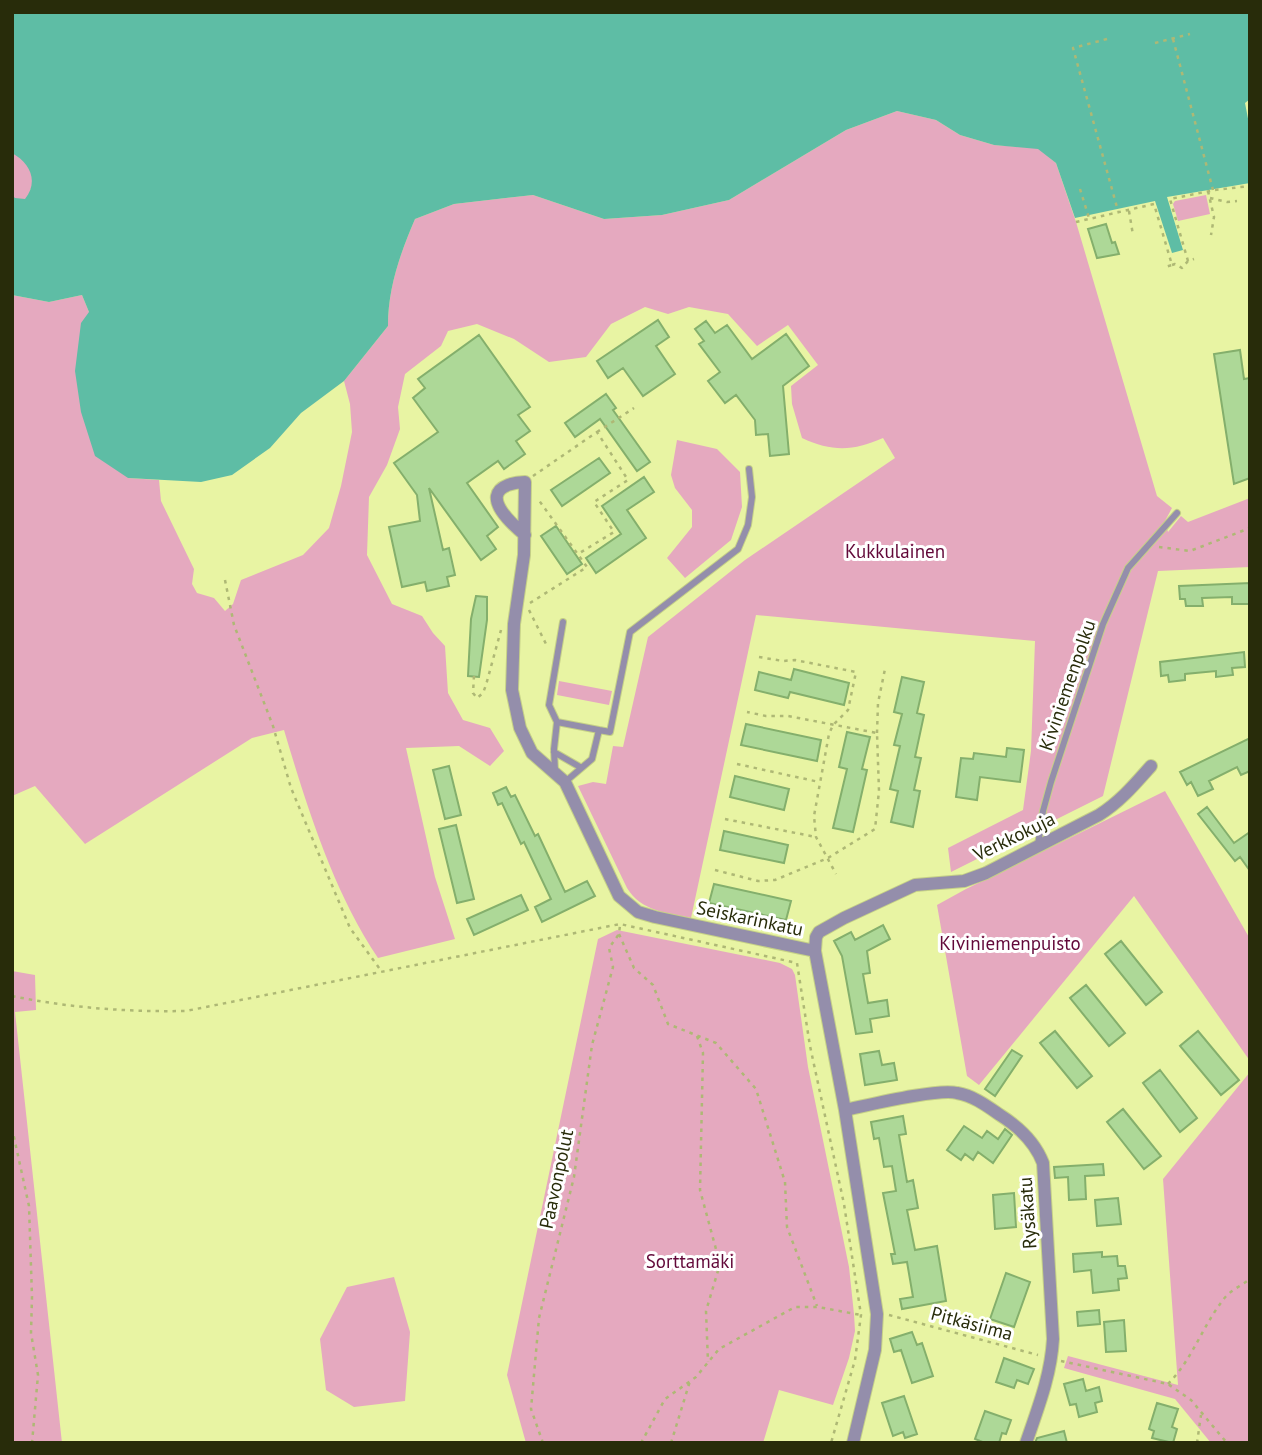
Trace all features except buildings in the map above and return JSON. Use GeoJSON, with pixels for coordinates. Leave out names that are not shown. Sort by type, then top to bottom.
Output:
{"type":"FeatureCollection","features":[{"type":"Feature","properties":{"kind":"street","name":"Seiskarinkatu"},"geometry":{"type":"LineString","coordinates":[[526,481],[525,535],[514,624],[512,690],[525,741],[532,752],[560,777],[620,896],[638,912],[815,951],[845,1110],[877,1314],[875,1350],[853,1443]]}},
{"type":"Feature","properties":{"kind":"street"},"geometry":{"type":"LineString","coordinates":[[525,535],[507,520],[500,510],[498,499],[500,491],[506,485],[526,481]]}},
{"type":"Feature","properties":{"kind":"street","name":"Verkkokuja"},"geometry":{"type":"LineString","coordinates":[[815,951],[819,932],[866,907],[915,885],[964,881],[986,873],[1113,807],[1151,766]]}},
{"type":"Feature","properties":{"kind":"street","name":"Rysäkatu"},"geometry":{"type":"LineString","coordinates":[[845,1110],[954,1092],[972,1097],[1009,1121],[1030,1140],[1043,1163],[1052,1359],[1047,1383],[1026,1443]]}},
{"type":"Feature","properties":{"kind":"lane"},"geometry":{"type":"LineString","coordinates":[[557,722],[610,732],[630,632],[738,549],[748,525],[752,497],[749,469]]}},
{"type":"Feature","properties":{"kind":"lane","name":"Kiviniemenpolku"},"geometry":{"type":"LineString","coordinates":[[1038,847],[1043,811],[1051,782],[1103,624],[1128,568],[1177,513]]}},
{"type":"Feature","properties":{"kind":"lane"},"geometry":{"type":"LineString","coordinates":[[563,622],[549,705],[557,722],[554,752],[560,777],[592,759],[599,730]]}},
{"type":"Feature","properties":{"kind":"lane"},"geometry":{"type":"LineString","coordinates":[[554,752],[580,767]]}},
{"type":"Feature","properties":{"kind":"path"},"geometry":{"type":"LineString","coordinates":[[1155,43],[1190,34]]}},
{"type":"Feature","properties":{"kind":"path"},"geometry":{"type":"LineString","coordinates":[[1173,38],[1211,191],[1214,217],[1211,235]]}},
{"type":"Feature","properties":{"kind":"path"},"geometry":{"type":"LineString","coordinates":[[1107,39],[1073,48],[1118,211]]}},
{"type":"Feature","properties":{"kind":"path"},"geometry":{"type":"LineString","coordinates":[[1188,261],[1170,199],[1250,186]]}},
{"type":"Feature","properties":{"kind":"path"},"geometry":{"type":"LineString","coordinates":[[1080,189],[1089,218]]}},
{"type":"Feature","properties":{"kind":"path"},"geometry":{"type":"LineString","coordinates":[[1210,198],[1237,201]]}},
{"type":"Feature","properties":{"kind":"path"},"geometry":{"type":"LineString","coordinates":[[1076,222],[1154,204],[1172,265]]}},
{"type":"Feature","properties":{"kind":"path"},"geometry":{"type":"LineString","coordinates":[[1128,209],[1133,235]]}},
{"type":"Feature","properties":{"kind":"path"},"geometry":{"type":"LineString","coordinates":[[1165,267],[1175,264],[1182,268],[1194,259]]}},
{"type":"Feature","properties":{"kind":"path"},"geometry":{"type":"LineString","coordinates":[[527,605],[587,567],[526,481],[634,408]]}},
{"type":"Feature","properties":{"kind":"path"},"geometry":{"type":"LineString","coordinates":[[578,554],[614,532],[594,502],[628,480],[597,432]]}},
{"type":"Feature","properties":{"kind":"path"},"geometry":{"type":"LineString","coordinates":[[1149,544],[1190,551],[1250,528]]}},
{"type":"Feature","properties":{"kind":"path"},"geometry":{"type":"LineString","coordinates":[[225,580],[234,625],[273,726],[291,788],[351,928],[382,972]]}},
{"type":"Feature","properties":{"kind":"path"},"geometry":{"type":"LineString","coordinates":[[520,588],[556,663]]}},
{"type":"Feature","properties":{"kind":"path"},"geometry":{"type":"LineString","coordinates":[[474,676],[473,693],[477,698],[486,685],[503,622]]}},
{"type":"Feature","properties":{"kind":"path"},"geometry":{"type":"LineString","coordinates":[[759,657],[795,660],[856,671],[848,710],[833,725],[830,734],[814,816],[816,837],[836,874]]}},
{"type":"Feature","properties":{"kind":"path"},"geometry":{"type":"LineString","coordinates":[[715,870],[758,881],[775,880],[828,858],[875,829],[879,791],[878,703],[885,669]]}},
{"type":"Feature","properties":{"kind":"path"},"geometry":{"type":"LineString","coordinates":[[747,712],[766,716],[788,716],[877,733]]}},
{"type":"Feature","properties":{"kind":"path"},"geometry":{"type":"LineString","coordinates":[[737,764],[820,783]]}},
{"type":"Feature","properties":{"kind":"path"},"geometry":{"type":"LineString","coordinates":[[725,819],[816,837]]}},
{"type":"Feature","properties":{"kind":"path"},"geometry":{"type":"LineString","coordinates":[[12,996],[96,1009],[134,1012],[186,1011],[620,924],[797,963],[810,1046],[844,1204],[861,1315],[855,1360],[831,1443]]}},
{"type":"Feature","properties":{"kind":"path","name":"Paavonpolut"},"geometry":{"type":"LineString","coordinates":[[543,1443],[531,1409],[539,1318],[574,1177],[582,1134],[592,1045],[612,967],[609,948],[619,934],[620,924]]}},
{"type":"Feature","properties":{"kind":"path"},"geometry":{"type":"LineString","coordinates":[[619,934],[634,968],[653,985],[668,1024],[716,1043],[756,1089],[785,1182],[787,1227],[818,1307]]}},
{"type":"Feature","properties":{"kind":"path"},"geometry":{"type":"LineString","coordinates":[[696,1035],[703,1053],[700,1190],[720,1264],[706,1311],[708,1362]]}},
{"type":"Feature","properties":{"kind":"path"},"geometry":{"type":"LineString","coordinates":[[12,1128],[29,1206],[31,1333],[38,1375],[32,1443]]}},
{"type":"Feature","properties":{"kind":"path"},"geometry":{"type":"LineString","coordinates":[[1168,1384],[1195,1349],[1224,1297],[1250,1279]]}},
{"type":"Feature","properties":{"kind":"path"},"geometry":{"type":"LineString","coordinates":[[641,1443],[665,1399],[690,1381],[719,1349],[795,1307],[818,1307],[861,1315]]}},
{"type":"Feature","properties":{"kind":"path","name":"Pitkäsiima"},"geometry":{"type":"LineString","coordinates":[[885,1314],[1052,1359]]}},
{"type":"Feature","properties":{"kind":"path"},"geometry":{"type":"LineString","coordinates":[[1052,1359],[1168,1384],[1191,1400],[1227,1443]]}},
{"type":"Feature","properties":{"kind":"path"},"geometry":{"type":"LineString","coordinates":[[671,1443],[690,1381]]}},
{"type":"Feature","properties":{"kind":"path"},"geometry":{"type":"LineString","coordinates":[[1197,1443],[1201,1413]]}},
{"type":"Feature","properties":{"kind":"green space","name":"Kukkulainen"},"geometry":{"type":"Polygon","coordinates":[[[897,111],[936,120],[960,135],[994,145],[1038,148],[1056,163],[1157,496],[1172,508],[1165,521],[1168,532],[1181,516],[1188,522],[1250,498],[1250,567],[1158,571],[1103,796],[951,872],[948,848],[1023,810],[1031,751],[1035,641],[756,615],[691,918],[655,910],[633,896],[578,786],[593,782],[606,784],[613,746],[623,747],[648,637],[745,560],[895,458],[883,438],[853,447],[833,448],[802,438],[792,404],[791,386],[818,365],[788,325],[757,346],[728,314],[689,307],[668,314],[645,307],[611,324],[586,357],[549,362],[514,339],[477,324],[448,331],[441,346],[405,374],[398,407],[400,429],[387,465],[369,497],[367,555],[392,604],[422,616],[445,646],[448,693],[463,720],[490,728],[504,751],[490,766],[459,746],[406,748],[435,877],[455,939],[378,958],[348,905],[323,848],[284,730],[252,738],[85,844],[35,786],[12,796],[12,295],[49,302],[82,295],[89,312],[128,478],[159,480],[161,501],[194,569],[192,584],[197,593],[214,598],[225,611],[233,604],[241,580],[303,555],[329,528],[352,432],[350,404],[344,381],[388,326],[396,271],[415,219],[454,204],[533,195],[604,219],[662,215],[729,200],[846,130],[897,111]]]}},
{"type":"Feature","properties":{"kind":"green space"},"geometry":{"type":"Polygon","coordinates":[[[12,145],[42,159],[12,239],[12,145]]]}},
{"type":"Feature","properties":{"kind":"green space"},"geometry":{"type":"Polygon","coordinates":[[[1206,195],[1210,214],[1178,221],[1173,204],[1175,201],[1206,195]]]}},
{"type":"Feature","properties":{"kind":"green space"},"geometry":{"type":"Polygon","coordinates":[[[677,440],[717,449],[740,472],[742,507],[731,540],[685,578],[667,558],[692,527],[692,510],[675,488],[671,475],[677,440]]]}},
{"type":"Feature","properties":{"kind":"green space"},"geometry":{"type":"Polygon","coordinates":[[[559,681],[612,691],[609,705],[557,695],[559,681]]]}},
{"type":"Feature","properties":{"kind":"green space","name":"Kiviniemenpuisto"},"geometry":{"type":"Polygon","coordinates":[[[1165,791],[1250,939],[1250,1061],[1134,896],[979,1085],[967,1076],[937,905],[1165,791]]]}},
{"type":"Feature","properties":{"kind":"green space","name":"Sorttamäki"},"geometry":{"type":"Polygon","coordinates":[[[617,930],[780,963],[792,969],[795,975],[808,1067],[849,1267],[855,1331],[833,1405],[779,1390],[763,1443],[526,1443],[507,1375],[598,939],[617,930]]]}},
{"type":"Feature","properties":{"kind":"green space"},"geometry":{"type":"Polygon","coordinates":[[[12,971],[35,975],[36,1010],[15,1012],[62,1443],[12,1443],[12,971]]]}},
{"type":"Feature","properties":{"kind":"green space"},"geometry":{"type":"Polygon","coordinates":[[[1250,1072],[1250,1443],[1211,1443],[1175,1399],[1064,1368],[1068,1356],[1178,1385],[1163,1179],[1250,1072]]]}},
{"type":"Feature","properties":{"kind":"green space"},"geometry":{"type":"Polygon","coordinates":[[[394,1277],[410,1332],[405,1401],[354,1407],[326,1390],[320,1339],[347,1287],[394,1277]]]}},
{"type":"Feature","properties":{"kind":"water"},"geometry":{"type":"Polygon","coordinates":[[[12,12],[1250,12],[1250,99],[1245,103],[1250,129],[1250,183],[1167,197],[1183,250],[1172,253],[1155,201],[1075,218],[1056,163],[1038,149],[994,145],[960,135],[936,120],[897,111],[846,130],[729,200],[662,215],[604,219],[533,195],[454,204],[415,219],[396,271],[388,326],[344,381],[301,413],[270,448],[232,475],[201,482],[128,478],[95,456],[81,412],[75,371],[81,323],[89,312],[82,295],[49,302],[12,295],[12,195],[25,199],[32,179],[28,167],[12,153],[12,12]]]}}]}
